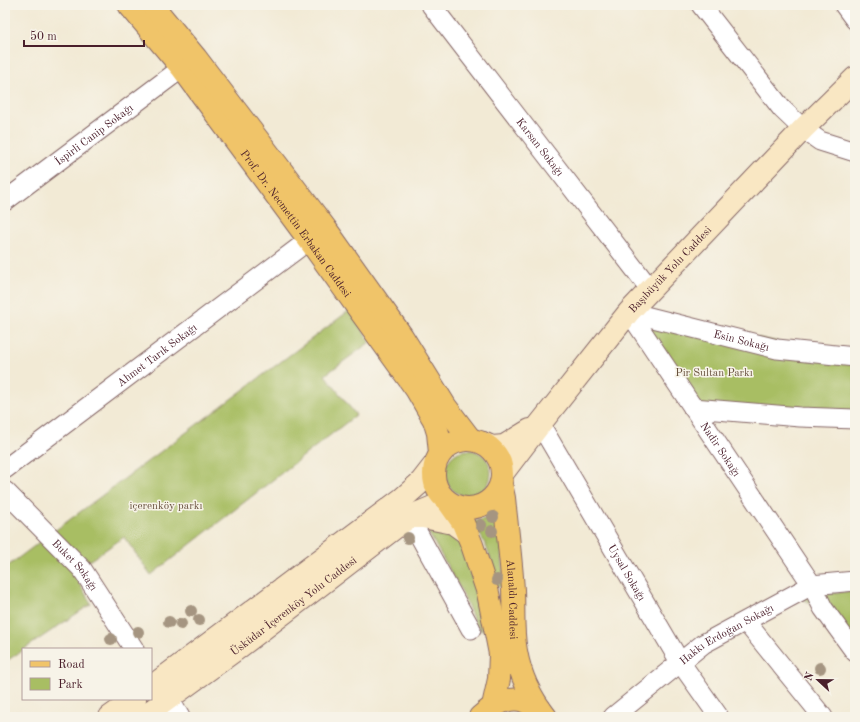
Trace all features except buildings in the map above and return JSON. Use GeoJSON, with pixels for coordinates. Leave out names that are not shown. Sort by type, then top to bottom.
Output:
{"type":"FeatureCollection","features":[{"type":"Feature","properties":{"kind":"main road","name":"Prof. Dr. Necmettin Erbakan Caddesi"},"geometry":{"type":"LineString","coordinates":[[130,5],[182,68],[309,240],[416,389],[434,420],[438,432],[438,459],[434,475],[435,486],[441,496],[448,502]]}},
{"type":"Feature","properties":{"kind":"main road","name":"Prof. Dr. Necmettin Erbakan Caddesi"},"geometry":{"type":"LineString","coordinates":[[152,5],[196,58],[326,229],[402,336],[446,407],[477,441],[491,448],[497,456],[501,465],[501,479]]}},
{"type":"Feature","properties":{"kind":"main road","name":"Başıbüyük Yolu Caddesi"},"geometry":{"type":"LineString","coordinates":[[501,479],[540,424],[629,312],[803,129],[855,78]]}},
{"type":"Feature","properties":{"kind":"main road"},"geometry":{"type":"LineString","coordinates":[[438,459],[449,445],[460,440],[477,441],[492,447],[504,446],[540,424]]}},
{"type":"Feature","properties":{"kind":"main road","name":"Üsküdar İçerenköy Yolu Caddesi"},"geometry":{"type":"LineString","coordinates":[[143,717],[161,692],[403,498],[421,482],[438,459]]}},
{"type":"Feature","properties":{"kind":"main road"},"geometry":{"type":"LineString","coordinates":[[448,502],[459,508],[480,506],[489,501],[496,494],[501,479]]}},
{"type":"Feature","properties":{"kind":"main road","name":"Alanaldı Caddesi"},"geometry":{"type":"LineString","coordinates":[[501,479],[513,590],[516,650],[520,669],[525,681],[543,713]]}},
{"type":"Feature","properties":{"kind":"main road","name":"Üsküdar İçerenköy Yolu Caddesi"},"geometry":{"type":"LineString","coordinates":[[161,692],[409,518],[448,502]]}},
{"type":"Feature","properties":{"kind":"main road","name":"Alanaldı Caddesi"},"geometry":{"type":"LineString","coordinates":[[448,502],[463,523],[488,593],[500,654],[499,679],[486,711]]}},
{"type":"Feature","properties":{"kind":"main road"},"geometry":{"type":"LineString","coordinates":[[409,518],[423,517],[453,523],[467,533]]}},
{"type":"Feature","properties":{"kind":"main road"},"geometry":{"type":"LineString","coordinates":[[110,717],[134,700]]}},
{"type":"Feature","properties":{"kind":"main road","name":"Alanaldı Caddesi"},"geometry":{"type":"LineString","coordinates":[[486,711],[506,701],[520,700],[543,713]]}},
{"type":"Feature","properties":{"kind":"street","name":"Karsan Sokağı"},"geometry":{"type":"LineString","coordinates":[[431,5],[650,289]]}},
{"type":"Feature","properties":{"kind":"street"},"geometry":{"type":"LineString","coordinates":[[701,5],[782,109],[803,129],[820,141],[855,152]]}},
{"type":"Feature","properties":{"kind":"street"},"geometry":{"type":"LineString","coordinates":[[844,5],[855,20]]}},
{"type":"Feature","properties":{"kind":"street","name":"İspirli Canip Sokağı"},"geometry":{"type":"LineString","coordinates":[[5,201],[182,68]]}},
{"type":"Feature","properties":{"kind":"street","name":"Ahmet Tarık Sokağı"},"geometry":{"type":"LineString","coordinates":[[5,469],[309,240]]}},
{"type":"Feature","properties":{"kind":"street","name":"Esin Sokağı"},"geometry":{"type":"LineString","coordinates":[[629,312],[777,349],[855,357]]}},
{"type":"Feature","properties":{"kind":"street","name":"Nadir Sokağı"},"geometry":{"type":"LineString","coordinates":[[629,312],[812,585],[823,608],[855,652]]}},
{"type":"Feature","properties":{"kind":"street"},"geometry":{"type":"LineString","coordinates":[[693,408],[800,417],[855,419]]}},
{"type":"Feature","properties":{"kind":"street","name":"Uysal Sokağı"},"geometry":{"type":"LineString","coordinates":[[540,424],[680,662],[719,717]]}},
{"type":"Feature","properties":{"kind":"street","name":"Buket Sokağı"},"geometry":{"type":"LineString","coordinates":[[5,491],[82,569],[133,648]]}},
{"type":"Feature","properties":{"kind":"street"},"geometry":{"type":"LineString","coordinates":[[409,518],[471,629]]}},
{"type":"Feature","properties":{"kind":"street","name":"Hakkı Erdoğan Sokağı"},"geometry":{"type":"LineString","coordinates":[[613,717],[703,644],[812,585],[855,580]]}},
{"type":"Feature","properties":{"kind":"street"},"geometry":{"type":"LineString","coordinates":[[746,622],[823,717]]}},
{"type":"Feature","properties":{"kind":"green space","name":"içerenköy parkı"},"geometry":{"type":"Polygon","coordinates":[[[350,310],[370,342],[325,375],[356,415],[151,575],[124,537],[73,572],[91,604],[26,648],[22,648],[22,651],[5,662],[5,568],[350,310]]]}},
{"type":"Feature","properties":{"kind":"green space","name":"Pir Sultan Parkı"},"geometry":{"type":"Polygon","coordinates":[[[629,312],[855,357],[855,419],[693,408],[629,312]]]}},
{"type":"Feature","properties":{"kind":"green space"},"geometry":{"type":"Polygon","coordinates":[[[468,450],[481,454],[487,460],[491,473],[487,486],[481,492],[468,496],[455,492],[449,486],[445,473],[449,460],[455,454],[468,450]]]}},
{"type":"Feature","properties":{"kind":"green space"},"geometry":{"type":"Polygon","coordinates":[[[500,507],[504,586],[496,587],[492,563],[486,546],[474,522],[484,519],[500,507]]]}},
{"type":"Feature","properties":{"kind":"green space"},"geometry":{"type":"Polygon","coordinates":[[[423,523],[460,537],[476,589],[484,630],[478,630],[462,592],[423,523]]]}},
{"type":"Feature","properties":{"kind":"green space"},"geometry":{"type":"Polygon","coordinates":[[[855,590],[855,661],[815,606],[801,598],[855,590]]]}}]}
